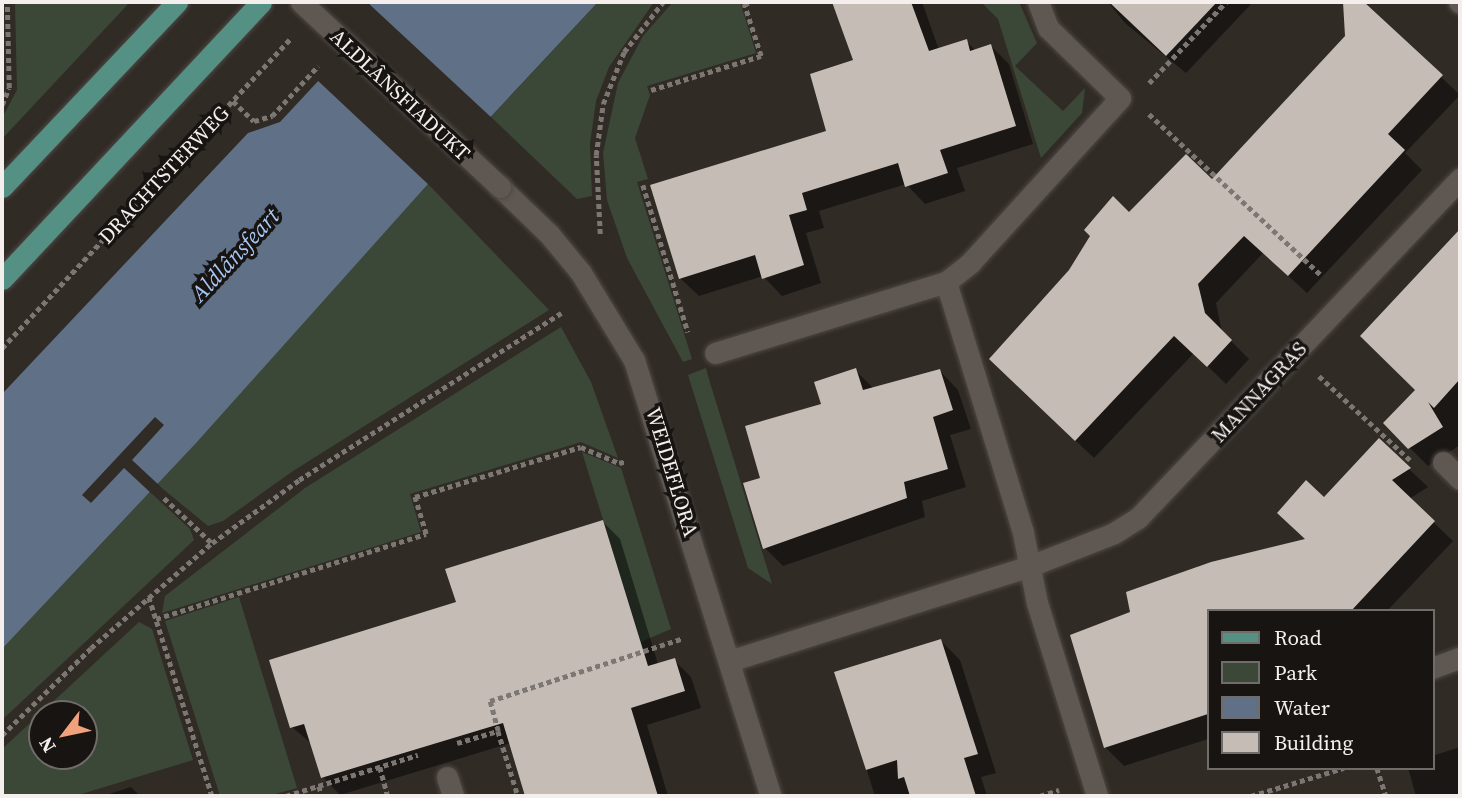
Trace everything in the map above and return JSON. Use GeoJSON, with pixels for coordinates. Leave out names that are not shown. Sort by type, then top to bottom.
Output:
{"type":"FeatureCollection","features":[{"type":"Feature","properties":{"kind":"main road"},"geometry":{"type":"LineString","coordinates":[[2,187],[177,2]]}},
{"type":"Feature","properties":{"kind":"main road"},"geometry":{"type":"LineString","coordinates":[[2,279],[261,2]]}},
{"type":"Feature","properties":{"kind":"street","name":"ALDLÂNSFIADUKT"},"geometry":{"type":"LineString","coordinates":[[301,2],[500,187]]}},
{"type":"Feature","properties":{"kind":"street"},"geometry":{"type":"LineString","coordinates":[[715,353],[946,282],[970,263],[1127,99],[1048,28],[1038,2]]}},
{"type":"Feature","properties":{"kind":"street","name":"MANNAGRAS"},"geometry":{"type":"LineString","coordinates":[[729,661],[1030,566],[1114,533],[1138,518],[1460,179]]}},
{"type":"Feature","properties":{"kind":"street","name":"WEIDEFLORA"},"geometry":{"type":"LineString","coordinates":[[500,187],[567,256],[628,346],[648,396],[771,796]]}},
{"type":"Feature","properties":{"kind":"street"},"geometry":{"type":"LineString","coordinates":[[946,282],[1097,796]]}},
{"type":"Feature","properties":{"kind":"street"},"geometry":{"type":"LineString","coordinates":[[1443,462],[1460,479]]}},
{"type":"Feature","properties":{"kind":"street"},"geometry":{"type":"LineString","coordinates":[[1434,667],[1460,658]]}},
{"type":"Feature","properties":{"kind":"path"},"geometry":{"type":"LineString","coordinates":[[2,105],[9,88],[7,2]]}},
{"type":"Feature","properties":{"kind":"path"},"geometry":{"type":"LineString","coordinates":[[600,234],[596,155],[603,104],[624,52],[663,2]]}},
{"type":"Feature","properties":{"kind":"path"},"geometry":{"type":"LineString","coordinates":[[651,90],[761,56],[744,4],[751,2]]}},
{"type":"Feature","properties":{"kind":"path"},"geometry":{"type":"LineString","coordinates":[[1226,2],[1127,99],[1321,275]]}},
{"type":"Feature","properties":{"kind":"path","name":"DRACHTSTERWEG"},"geometry":{"type":"LineString","coordinates":[[2,348],[298,32]]}},
{"type":"Feature","properties":{"kind":"path"},"geometry":{"type":"LineString","coordinates":[[233,102],[254,121],[272,116],[313,72]]}},
{"type":"Feature","properties":{"kind":"path"},"geometry":{"type":"LineString","coordinates":[[643,186],[690,339]]}},
{"type":"Feature","properties":{"kind":"path"},"geometry":{"type":"LineString","coordinates":[[2,735],[149,597],[212,543],[299,480],[561,313]]}},
{"type":"Feature","properties":{"kind":"path"},"geometry":{"type":"LineString","coordinates":[[1323,380],[1410,460]]}},
{"type":"Feature","properties":{"kind":"path"},"geometry":{"type":"LineString","coordinates":[[156,619],[426,534],[415,498],[581,447],[619,464],[627,461]]}},
{"type":"Feature","properties":{"kind":"path"},"geometry":{"type":"LineString","coordinates":[[164,498],[212,543]]}},
{"type":"Feature","properties":{"kind":"path"},"geometry":{"type":"LineString","coordinates":[[149,597],[212,796]]}},
{"type":"Feature","properties":{"kind":"path"},"geometry":{"type":"LineString","coordinates":[[518,796],[490,701],[681,639]]}},
{"type":"Feature","properties":{"kind":"path"},"geometry":{"type":"LineString","coordinates":[[450,745],[498,731]]}},
{"type":"Feature","properties":{"kind":"path"},"geometry":{"type":"LineString","coordinates":[[286,796],[427,752]]}},
{"type":"Feature","properties":{"kind":"path"},"geometry":{"type":"LineString","coordinates":[[380,767],[388,796]]}},
{"type":"Feature","properties":{"kind":"path"},"geometry":{"type":"LineString","coordinates":[[1251,796],[1337,770]]}},
{"type":"Feature","properties":{"kind":"path"},"geometry":{"type":"LineString","coordinates":[[1378,770],[1386,796]]}},
{"type":"Feature","properties":{"kind":"path"},"geometry":{"type":"LineString","coordinates":[[319,786],[322,796]]}},
{"type":"Feature","properties":{"kind":"green space"},"geometry":{"type":"Polygon","coordinates":[[[15,2],[130,2],[2,139],[2,118],[17,90],[15,2]]]}},
{"type":"Feature","properties":{"kind":"green space"},"geometry":{"type":"Polygon","coordinates":[[[598,2],[654,2],[609,67],[596,101],[590,144],[592,196],[577,199],[491,117],[598,2]]]}},
{"type":"Feature","properties":{"kind":"green space"},"geometry":{"type":"Polygon","coordinates":[[[673,2],[740,2],[756,53],[647,86],[650,95],[635,138],[648,179],[637,182],[692,359],[683,362],[627,258],[607,200],[603,153],[618,83],[643,36],[673,2]]]}},
{"type":"Feature","properties":{"kind":"green space"},"geometry":{"type":"Polygon","coordinates":[[[981,2],[1019,2],[1037,43],[1015,66],[1063,111],[1085,88],[1082,113],[1041,158],[998,19],[981,2]]]}},
{"type":"Feature","properties":{"kind":"green space"},"geometry":{"type":"Polygon","coordinates":[[[428,184],[549,310],[293,471],[223,521],[208,526],[157,484],[428,184]]]}},
{"type":"Feature","properties":{"kind":"green space"},"geometry":{"type":"Polygon","coordinates":[[[561,327],[591,382],[618,458],[581,442],[410,494],[421,532],[162,613],[165,596],[305,488],[561,327]]]}},
{"type":"Feature","properties":{"kind":"green space"},"geometry":{"type":"Polygon","coordinates":[[[706,368],[772,584],[748,568],[688,375],[706,368]]]}},
{"type":"Feature","properties":{"kind":"green space"},"geometry":{"type":"Polygon","coordinates":[[[582,452],[621,468],[671,629],[641,642],[582,452]]]}},
{"type":"Feature","properties":{"kind":"green space"},"geometry":{"type":"Polygon","coordinates":[[[150,492],[190,529],[194,540],[2,720],[2,649],[150,492]]]}},
{"type":"Feature","properties":{"kind":"green space"},"geometry":{"type":"Polygon","coordinates":[[[239,597],[297,788],[268,796],[220,796],[165,621],[239,597]]]}},
{"type":"Feature","properties":{"kind":"green space"},"geometry":{"type":"Polygon","coordinates":[[[139,622],[152,629],[193,760],[75,796],[4,796],[2,749],[28,725],[28,770],[98,770],[98,700],[55,700],[139,622]]]}},
{"type":"Feature","properties":{"kind":"water","name":"Aldlânsfeart"},"geometry":{"type":"Polygon","coordinates":[[[369,2],[598,2],[428,184],[196,443],[2,649],[2,394],[248,133],[280,122],[375,20],[369,2]]]}},
{"type":"Feature","properties":{"kind":"pier"},"geometry":{"type":"Polygon","coordinates":[[[367,2],[493,119],[430,186],[315,78],[371,19],[367,2]]]}},
{"type":"Feature","properties":{"kind":"pier"},"geometry":{"type":"Polygon","coordinates":[[[155,417],[164,425],[132,460],[160,486],[152,494],[124,468],[91,503],[82,495],[155,417]]]}},
{"type":"Feature","properties":{"kind":"building"},"geometry":{"type":"Polygon","coordinates":[[[832,2],[911,2],[929,51],[967,39],[970,51],[991,44],[1016,126],[940,150],[948,173],[905,187],[898,163],[802,193],[807,210],[789,215],[804,265],[762,279],[755,255],[679,279],[650,185],[826,131],[810,74],[853,60],[832,2]]]}},
{"type":"Feature","properties":{"kind":"building"},"geometry":{"type":"Polygon","coordinates":[[[1109,2],[1217,2],[1166,56],[1109,2]]]}},
{"type":"Feature","properties":{"kind":"building"},"geometry":{"type":"Polygon","coordinates":[[[1343,2],[1364,2],[1443,75],[1388,134],[1405,150],[1288,276],[1244,236],[1198,284],[1205,313],[1232,340],[1207,367],[1174,336],[1075,441],[989,359],[1069,270],[1090,236],[1084,230],[1113,196],[1129,212],[1186,154],[1212,179],[1345,36],[1343,2]]]}},
{"type":"Feature","properties":{"kind":"building"},"geometry":{"type":"Polygon","coordinates":[[[1460,229],[1460,379],[1434,408],[1428,402],[1443,427],[1408,449],[1383,423],[1415,390],[1360,336],[1460,229]]]}},
{"type":"Feature","properties":{"kind":"building"},"geometry":{"type":"Polygon","coordinates":[[[856,368],[863,390],[940,369],[953,410],[933,417],[948,469],[904,482],[907,498],[763,549],[743,483],[760,478],[745,426],[821,404],[814,382],[856,368]]]}},
{"type":"Feature","properties":{"kind":"building"},"geometry":{"type":"Polygon","coordinates":[[[1379,438],[1411,468],[1392,480],[1435,521],[1353,609],[1206,609],[1206,715],[1104,748],[1070,635],[1130,612],[1126,592],[1211,562],[1305,539],[1277,513],[1306,480],[1324,497],[1379,438]]]}},
{"type":"Feature","properties":{"kind":"building"},"geometry":{"type":"Polygon","coordinates":[[[603,520],[648,666],[675,658],[685,691],[631,708],[658,796],[525,796],[503,723],[321,778],[304,724],[290,728],[269,660],[456,602],[445,569],[603,520]]]}},
{"type":"Feature","properties":{"kind":"building"},"geometry":{"type":"Polygon","coordinates":[[[941,639],[978,754],[964,758],[976,796],[910,796],[904,777],[898,779],[897,760],[866,770],[834,672],[941,639]]]}}]}
